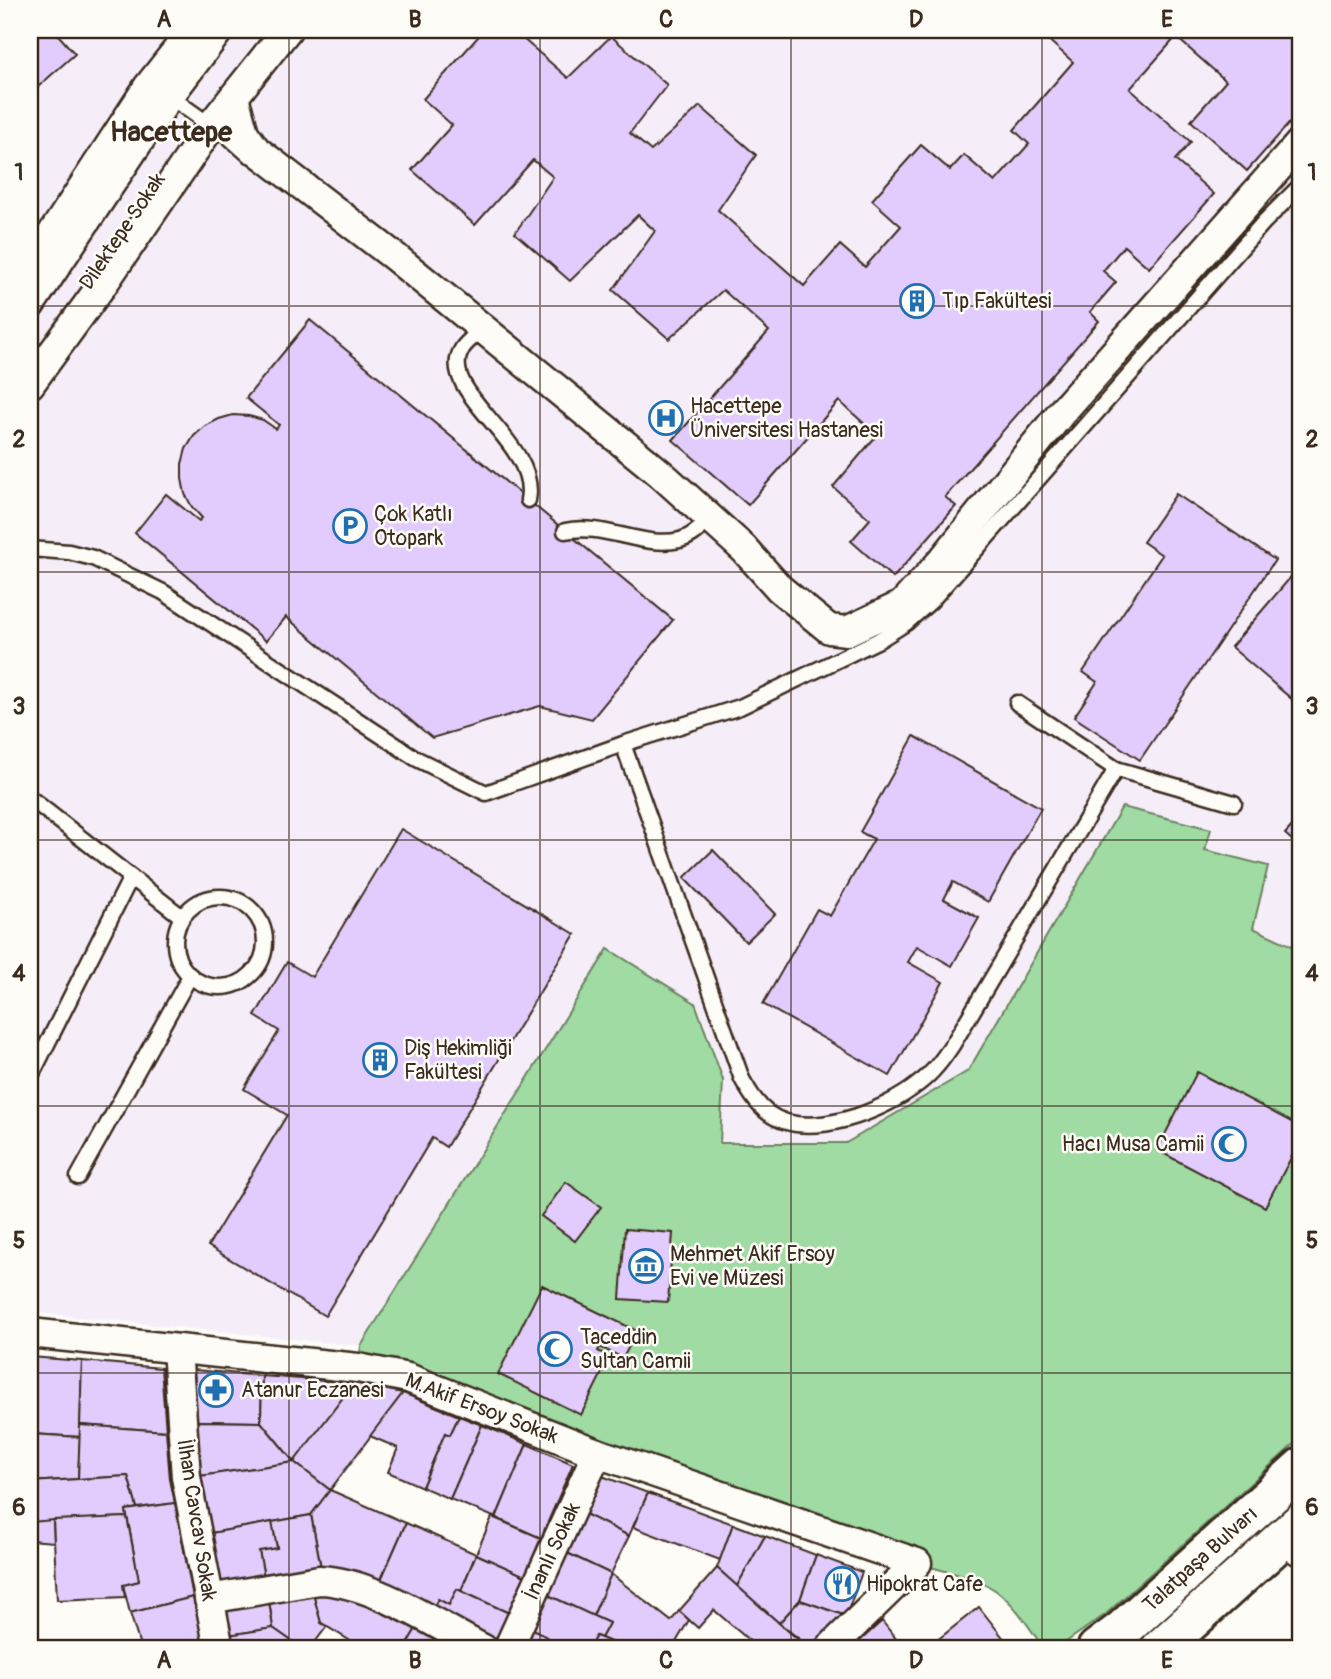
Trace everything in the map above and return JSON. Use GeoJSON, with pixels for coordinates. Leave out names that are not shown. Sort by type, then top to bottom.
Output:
{"type":"FeatureCollection","features":[{"type":"Feature","properties":{"kind":"main road","name":"Talatpaşa Bulvarı"},"geometry":{"type":"LineString","coordinates":[[1097,1649],[1121,1631],[1301,1468]]}},
{"type":"Feature","properties":{"kind":"main road","name":"Talatpaşa Bulvarı"},"geometry":{"type":"LineString","coordinates":[[1160,1649],[1293,1542]]}},
{"type":"Feature","properties":{"kind":"street"},"geometry":{"type":"LineString","coordinates":[[30,268],[148,87],[193,30]]}},
{"type":"Feature","properties":{"kind":"street","name":"Dilektepe Sokak"},"geometry":{"type":"LineString","coordinates":[[30,304],[169,96],[219,30]]}},
{"type":"Feature","properties":{"kind":"street","name":"Dilektepe Sokak"},"geometry":{"type":"LineString","coordinates":[[30,364],[206,121],[264,30]]}},
{"type":"Feature","properties":{"kind":"street"},"geometry":{"type":"LineString","coordinates":[[30,384],[105,281],[206,121],[234,97],[287,30]]}},
{"type":"Feature","properties":{"kind":"street"},"geometry":{"type":"LineString","coordinates":[[234,97],[244,132],[256,150],[395,257],[661,474],[744,549],[780,589],[799,605],[829,629],[847,631],[902,605],[933,571],[1060,413],[1301,142]]}},
{"type":"Feature","properties":{"kind":"street","name":"M.Akif Ersoy Sokak"},"geometry":{"type":"LineString","coordinates":[[30,1333],[358,1368],[408,1378],[597,1453],[917,1563],[830,1649]]}},
{"type":"Feature","properties":{"kind":"street","name":"İlhan Cavcav Sokak"},"geometry":{"type":"LineString","coordinates":[[177,1349],[186,1477],[219,1649]]}},
{"type":"Feature","properties":{"kind":"street","name":"İnanlı Sokak"},"geometry":{"type":"LineString","coordinates":[[508,1649],[597,1453]]}},
{"type":"Feature","properties":{"kind":"street"},"geometry":{"type":"LineString","coordinates":[[209,1599],[320,1580],[336,1581],[374,1592],[483,1649]]}},
{"type":"Feature","properties":{"kind":"lane"},"geometry":{"type":"LineString","coordinates":[[169,96],[230,140],[703,526],[761,581],[792,617],[855,653]]}},
{"type":"Feature","properties":{"kind":"lane"},"geometry":{"type":"LineString","coordinates":[[30,549],[69,552],[93,558],[163,592],[418,759],[486,793],[623,744],[740,707],[855,653],[906,623],[931,601],[1264,222],[1301,185]]}},
{"type":"Feature","properties":{"kind":"lane"},"geometry":{"type":"LineString","coordinates":[[473,337],[461,350],[457,365],[462,382],[473,401],[515,449],[529,481],[528,500]]}},
{"type":"Feature","properties":{"kind":"lane"},"geometry":{"type":"LineString","coordinates":[[565,531],[579,527],[677,541],[689,537],[703,526]]}},
{"type":"Feature","properties":{"kind":"lane"},"geometry":{"type":"LineString","coordinates":[[1017,703],[1116,769],[1234,803]]}},
{"type":"Feature","properties":{"kind":"lane"},"geometry":{"type":"LineString","coordinates":[[623,744],[742,1079],[756,1102],[769,1114],[784,1121],[804,1125],[851,1118],[878,1109],[918,1085],[935,1069],[953,1044],[1116,769]]}},
{"type":"Feature","properties":{"kind":"lane"},"geometry":{"type":"LineString","coordinates":[[30,798],[182,916]]}},
{"type":"Feature","properties":{"kind":"lane"},"geometry":{"type":"LineString","coordinates":[[30,1078],[131,877]]}},
{"type":"Feature","properties":{"kind":"lane"},"geometry":{"type":"LineString","coordinates":[[214,896],[227,896],[251,907],[259,917],[266,942],[258,967],[238,983],[213,987],[190,976],[181,966],[174,941],[182,916],[202,900],[214,896]]}},
{"type":"Feature","properties":{"kind":"lane"},"geometry":{"type":"LineString","coordinates":[[78,1177],[190,976]]}},
{"type":"Feature","properties":{"kind":"shaded area","name":"Hacettepe Üniversitesi Hastanesi"},"geometry":{"type":"Polygon","coordinates":[[[30,30],[1301,30],[1301,950],[1253,929],[1268,866],[1205,850],[1210,829],[1122,807],[968,1071],[846,1143],[720,1144],[723,1080],[608,949],[361,1346],[30,1312],[30,30]]]}},
{"type":"Feature","properties":{"kind":"green space"},"geometry":{"type":"Polygon","coordinates":[[[1122,807],[1211,829],[1205,850],[1268,866],[1253,928],[1301,950],[1301,1438],[1106,1614],[1056,1649],[1044,1649],[1010,1602],[977,1581],[917,1563],[358,1368],[361,1346],[608,949],[695,1003],[723,1080],[720,1143],[846,1143],[968,1071],[1122,807]]]}},
{"type":"Feature","properties":{"kind":"building"},"geometry":{"type":"Polygon","coordinates":[[[30,30],[54,30],[75,54],[30,94],[30,30]]]}},
{"type":"Feature","properties":{"kind":"building","name":"Tıp Fakültesi"},"geometry":{"type":"Polygon","coordinates":[[[484,30],[513,30],[568,78],[611,36],[667,85],[630,133],[651,151],[700,106],[756,155],[718,210],[804,286],[840,245],[865,267],[901,226],[872,200],[921,145],[950,170],[964,155],[995,182],[1029,144],[1014,130],[1073,62],[1045,37],[1051,30],[1301,30],[1301,110],[1247,171],[1191,121],[1226,81],[1176,37],[1130,89],[1191,142],[1175,160],[1214,194],[1149,268],[1124,246],[1103,271],[1116,282],[1090,312],[1099,321],[945,497],[956,506],[893,578],[851,541],[870,519],[833,487],[877,435],[839,401],[748,505],[673,440],[769,331],[723,290],[669,339],[613,290],[655,231],[638,215],[570,281],[515,233],[553,177],[533,160],[475,225],[412,170],[452,125],[423,99],[484,30]]]}},
{"type":"Feature","properties":{"kind":"building"},"geometry":{"type":"Polygon","coordinates":[[[1036,30],[1051,30],[1045,37],[1036,30]]]}},
{"type":"Feature","properties":{"kind":"building","name":"Çok Katlı Otopark"},"geometry":{"type":"Polygon","coordinates":[[[310,320],[673,620],[592,719],[540,706],[432,738],[286,617],[266,641],[135,533],[166,494],[199,521],[202,518],[185,494],[182,464],[186,449],[194,436],[205,426],[233,415],[263,420],[276,429],[279,425],[246,398],[310,320]]]}},
{"type":"Feature","properties":{"kind":"building"},"geometry":{"type":"Polygon","coordinates":[[[1176,494],[1275,560],[1140,760],[1074,717],[1097,682],[1083,672],[1162,555],[1143,542],[1176,494]]]}},
{"type":"Feature","properties":{"kind":"building"},"geometry":{"type":"Polygon","coordinates":[[[1301,565],[1301,707],[1231,647],[1301,565]]]}},
{"type":"Feature","properties":{"kind":"building"},"geometry":{"type":"Polygon","coordinates":[[[914,736],[1041,808],[988,902],[953,882],[944,899],[979,918],[952,966],[917,946],[908,962],[943,982],[890,1076],[763,1004],[817,909],[830,916],[874,839],[860,832],[914,736]]]}},
{"type":"Feature","properties":{"kind":"building"},"geometry":{"type":"Polygon","coordinates":[[[1301,816],[1301,848],[1285,834],[1301,816]]]}},
{"type":"Feature","properties":{"kind":"building","name":"Diş Hekimliği Fakültesi"},"geometry":{"type":"Polygon","coordinates":[[[401,829],[575,934],[446,1147],[432,1138],[325,1316],[208,1246],[287,1115],[244,1089],[279,1031],[255,1016],[287,962],[312,977],[401,829]]]}},
{"type":"Feature","properties":{"kind":"building"},"geometry":{"type":"Polygon","coordinates":[[[713,850],[775,914],[746,942],[684,878],[713,850]]]}},
{"type":"Feature","properties":{"kind":"building","name":"Hacı Musa Camii"},"geometry":{"type":"Polygon","coordinates":[[[1197,1072],[1301,1127],[1301,1139],[1265,1207],[1157,1150],[1197,1072]]]}},
{"type":"Feature","properties":{"kind":"building"},"geometry":{"type":"Polygon","coordinates":[[[566,1182],[601,1207],[575,1241],[541,1216],[566,1182]]]}},
{"type":"Feature","properties":{"kind":"building","name":"Mehmet Akif Ersoy Evi ve Müzesi"},"geometry":{"type":"Polygon","coordinates":[[[625,1229],[673,1233],[668,1302],[620,1299],[625,1229]]]}},
{"type":"Feature","properties":{"kind":"building","name":"Taceddin Sultan Camii"},"geometry":{"type":"Polygon","coordinates":[[[542,1285],[637,1331],[623,1358],[600,1347],[598,1351],[610,1357],[581,1415],[498,1374],[542,1285]]]}},
{"type":"Feature","properties":{"kind":"building"},"geometry":{"type":"Polygon","coordinates":[[[30,1357],[82,1361],[80,1437],[32,1434],[34,1412],[30,1412],[30,1357]]]}},
{"type":"Feature","properties":{"kind":"building"},"geometry":{"type":"Polygon","coordinates":[[[82,1361],[161,1368],[166,1431],[80,1425],[82,1361]]]}},
{"type":"Feature","properties":{"kind":"building"},"geometry":{"type":"Polygon","coordinates":[[[194,1370],[262,1376],[261,1422],[197,1421],[194,1370]]]}},
{"type":"Feature","properties":{"kind":"building"},"geometry":{"type":"Polygon","coordinates":[[[262,1376],[354,1383],[294,1462],[261,1422],[262,1376]]]}},
{"type":"Feature","properties":{"kind":"building"},"geometry":{"type":"Polygon","coordinates":[[[354,1383],[403,1393],[330,1490],[294,1462],[354,1383]]]}},
{"type":"Feature","properties":{"kind":"building"},"geometry":{"type":"Polygon","coordinates":[[[403,1393],[459,1416],[450,1435],[445,1433],[422,1487],[388,1472],[398,1448],[370,1436],[403,1393]]]}},
{"type":"Feature","properties":{"kind":"building"},"geometry":{"type":"Polygon","coordinates":[[[30,1412],[34,1412],[32,1434],[80,1437],[78,1479],[30,1482],[30,1412]]]}},
{"type":"Feature","properties":{"kind":"building"},"geometry":{"type":"Polygon","coordinates":[[[459,1416],[482,1425],[450,1499],[422,1487],[445,1433],[450,1435],[459,1416]]]}},
{"type":"Feature","properties":{"kind":"building"},"geometry":{"type":"Polygon","coordinates":[[[197,1421],[261,1422],[294,1462],[200,1476],[197,1421]]]}},
{"type":"Feature","properties":{"kind":"building"},"geometry":{"type":"Polygon","coordinates":[[[80,1425],[166,1431],[175,1503],[137,1508],[128,1476],[78,1479],[80,1425]]]}},
{"type":"Feature","properties":{"kind":"building"},"geometry":{"type":"Polygon","coordinates":[[[482,1425],[527,1444],[496,1518],[450,1499],[482,1425]]]}},
{"type":"Feature","properties":{"kind":"building"},"geometry":{"type":"Polygon","coordinates":[[[527,1444],[573,1464],[541,1538],[496,1518],[527,1444]]]}},
{"type":"Feature","properties":{"kind":"building"},"geometry":{"type":"Polygon","coordinates":[[[294,1462],[330,1490],[311,1515],[211,1533],[200,1476],[294,1462]]]}},
{"type":"Feature","properties":{"kind":"building"},"geometry":{"type":"Polygon","coordinates":[[[128,1476],[137,1508],[126,1510],[127,1517],[32,1522],[30,1482],[128,1476]]]}},
{"type":"Feature","properties":{"kind":"building"},"geometry":{"type":"Polygon","coordinates":[[[602,1476],[648,1493],[629,1536],[585,1514],[602,1476]]]}},
{"type":"Feature","properties":{"kind":"building"},"geometry":{"type":"Polygon","coordinates":[[[330,1490],[406,1523],[380,1582],[321,1568],[311,1515],[330,1490]]]}},
{"type":"Feature","properties":{"kind":"building"},"geometry":{"type":"Polygon","coordinates":[[[648,1493],[733,1524],[720,1560],[633,1527],[648,1493]]]}},
{"type":"Feature","properties":{"kind":"building"},"geometry":{"type":"Polygon","coordinates":[[[30,1502],[32,1522],[53,1520],[54,1542],[30,1540],[30,1502]]]}},
{"type":"Feature","properties":{"kind":"building"},"geometry":{"type":"Polygon","coordinates":[[[175,1503],[193,1597],[130,1613],[123,1585],[139,1581],[126,1510],[175,1503]]]}},
{"type":"Feature","properties":{"kind":"building"},"geometry":{"type":"Polygon","coordinates":[[[585,1514],[629,1536],[611,1574],[567,1553],[585,1514]]]}},
{"type":"Feature","properties":{"kind":"building"},"geometry":{"type":"Polygon","coordinates":[[[311,1515],[321,1568],[264,1577],[259,1551],[277,1548],[272,1522],[311,1515]]]}},
{"type":"Feature","properties":{"kind":"building"},"geometry":{"type":"Polygon","coordinates":[[[127,1517],[139,1581],[123,1585],[125,1597],[57,1600],[53,1520],[127,1517]]]}},
{"type":"Feature","properties":{"kind":"building"},"geometry":{"type":"Polygon","coordinates":[[[492,1517],[541,1538],[525,1576],[476,1554],[492,1517]]]}},
{"type":"Feature","properties":{"kind":"building"},"geometry":{"type":"Polygon","coordinates":[[[272,1522],[277,1548],[259,1551],[264,1577],[220,1584],[211,1533],[272,1522]]]}},
{"type":"Feature","properties":{"kind":"building"},"geometry":{"type":"Polygon","coordinates":[[[406,1523],[476,1554],[461,1591],[457,1589],[449,1605],[438,1599],[432,1610],[380,1582],[406,1523]]]}},
{"type":"Feature","properties":{"kind":"building"},"geometry":{"type":"Polygon","coordinates":[[[733,1524],[765,1536],[737,1586],[717,1568],[733,1524]]]}},
{"type":"Feature","properties":{"kind":"building"},"geometry":{"type":"Polygon","coordinates":[[[765,1536],[816,1555],[800,1600],[779,1623],[737,1586],[765,1536]]]}},
{"type":"Feature","properties":{"kind":"building"},"geometry":{"type":"Polygon","coordinates":[[[567,1553],[611,1574],[593,1616],[548,1595],[567,1553]]]}},
{"type":"Feature","properties":{"kind":"building"},"geometry":{"type":"Polygon","coordinates":[[[476,1554],[525,1576],[509,1613],[461,1591],[476,1554]]]}},
{"type":"Feature","properties":{"kind":"building"},"geometry":{"type":"Polygon","coordinates":[[[816,1555],[862,1572],[846,1616],[800,1600],[816,1555]]]}},
{"type":"Feature","properties":{"kind":"building"},"geometry":{"type":"Polygon","coordinates":[[[717,1568],[809,1649],[759,1649],[714,1610],[698,1628],[679,1611],[717,1568]]]}},
{"type":"Feature","properties":{"kind":"building"},"geometry":{"type":"Polygon","coordinates":[[[611,1574],[671,1621],[679,1611],[689,1620],[672,1649],[627,1649],[601,1638],[609,1623],[593,1616],[611,1574]]]}},
{"type":"Feature","properties":{"kind":"building"},"geometry":{"type":"Polygon","coordinates":[[[457,1589],[509,1613],[496,1643],[432,1610],[438,1599],[449,1605],[457,1589]]]}},
{"type":"Feature","properties":{"kind":"building"},"geometry":{"type":"Polygon","coordinates":[[[313,1594],[347,1595],[417,1627],[404,1649],[364,1649],[321,1623],[313,1594]]]}},
{"type":"Feature","properties":{"kind":"building"},"geometry":{"type":"Polygon","coordinates":[[[313,1594],[321,1623],[327,1626],[310,1649],[303,1649],[273,1628],[269,1601],[313,1594]]]}},
{"type":"Feature","properties":{"kind":"building"},"geometry":{"type":"Polygon","coordinates":[[[548,1595],[609,1623],[601,1638],[596,1636],[588,1649],[565,1649],[532,1628],[548,1595]]]}},
{"type":"Feature","properties":{"kind":"building"},"geometry":{"type":"Polygon","coordinates":[[[193,1597],[205,1649],[141,1649],[130,1613],[193,1597]]]}},
{"type":"Feature","properties":{"kind":"building"},"geometry":{"type":"Polygon","coordinates":[[[800,1600],[846,1616],[812,1649],[779,1623],[800,1600]]]}},
{"type":"Feature","properties":{"kind":"building"},"geometry":{"type":"Polygon","coordinates":[[[269,1601],[273,1628],[228,1635],[223,1608],[269,1601]]]}},
{"type":"Feature","properties":{"kind":"building"},"geometry":{"type":"Polygon","coordinates":[[[979,1607],[1012,1649],[926,1649],[979,1607]]]}},
{"type":"Feature","properties":{"kind":"building"},"geometry":{"type":"Polygon","coordinates":[[[882,1621],[904,1649],[851,1649],[882,1621]]]}},
{"type":"Feature","properties":{"kind":"building"},"geometry":{"type":"Polygon","coordinates":[[[417,1627],[461,1649],[404,1649],[417,1627]]]}},
{"type":"Feature","properties":{"kind":"building"},"geometry":{"type":"Polygon","coordinates":[[[273,1628],[303,1649],[231,1649],[228,1635],[273,1628]]]}},
{"type":"Feature","properties":{"kind":"building"},"geometry":{"type":"Polygon","coordinates":[[[532,1628],[565,1649],[523,1649],[532,1628]]]}},
{"type":"Feature","properties":{"kind":"building"},"geometry":{"type":"Polygon","coordinates":[[[596,1636],[601,1638],[627,1649],[588,1649],[596,1636]]]}},
{"type":"Feature","properties":{"kind":"place","name":"Tıp Fakültesi"},"geometry":{"type":"Point","coordinates":[917,301]}},
{"type":"Feature","properties":{"kind":"place","name":"Hacettepe Üniversitesi Hastanesi"},"geometry":{"type":"Point","coordinates":[666,418]}},
{"type":"Feature","properties":{"kind":"place","name":"Çok Katlı Otopark"},"geometry":{"type":"Point","coordinates":[350,526]}},
{"type":"Feature","properties":{"kind":"place","name":"Diş Hekimliği Fakültesi"},"geometry":{"type":"Point","coordinates":[380,1060]}},
{"type":"Feature","properties":{"kind":"place","name":"Hacı Musa Camii"},"geometry":{"type":"Point","coordinates":[1229,1144]}},
{"type":"Feature","properties":{"kind":"place","name":"Mehmet Akif Ersoy Evi ve Müzesi"},"geometry":{"type":"Point","coordinates":[646,1266]}},
{"type":"Feature","properties":{"kind":"place","name":"Taceddin Sultan Camii"},"geometry":{"type":"Point","coordinates":[555,1349]}},
{"type":"Feature","properties":{"kind":"place","name":"Atanur Eczanesi"},"geometry":{"type":"Point","coordinates":[216,1390]}},
{"type":"Feature","properties":{"kind":"place","name":"Hipokrat Cafe"},"geometry":{"type":"Point","coordinates":[842,1584]}},
{"type":"Feature","properties":{"kind":"district","name":"Hacettepe"},"geometry":{"type":"Point","coordinates":[171,131]}}]}
